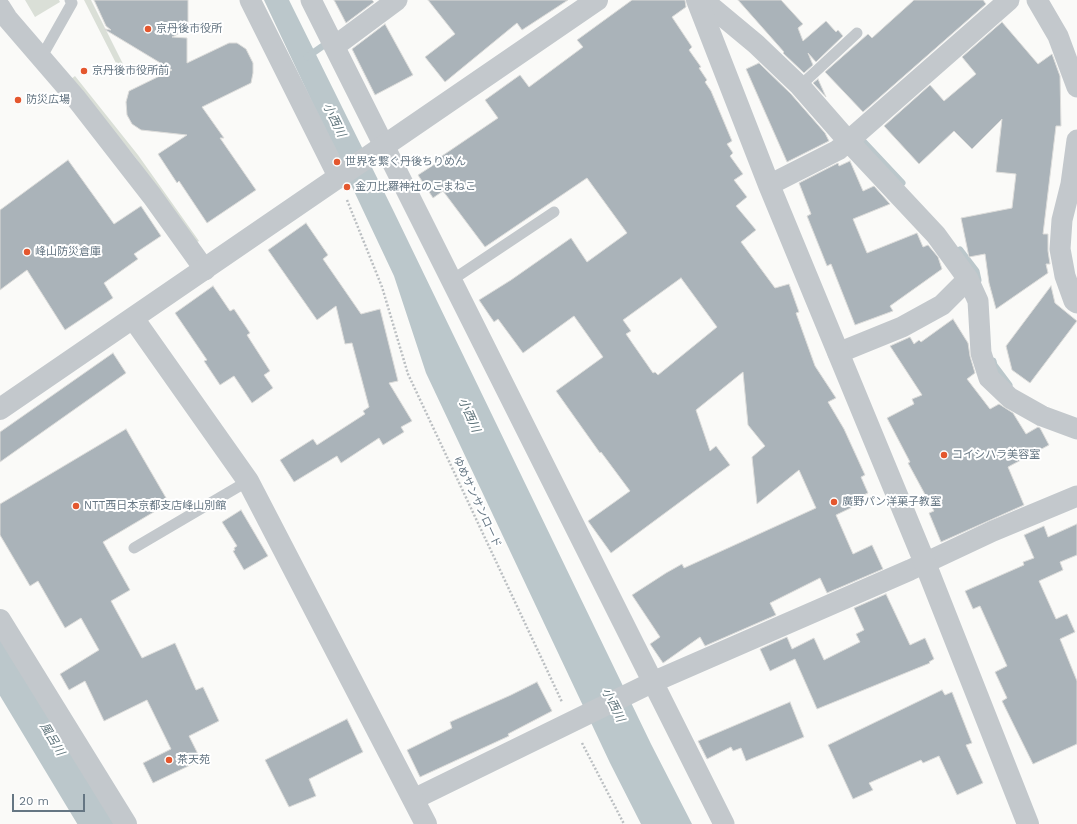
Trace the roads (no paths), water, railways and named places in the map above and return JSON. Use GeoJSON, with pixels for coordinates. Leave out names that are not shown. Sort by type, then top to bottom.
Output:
{"type":"FeatureCollection","features":[{"type":"Feature","properties":{"kind":"street"},"geometry":{"type":"LineString","coordinates":[[250,0],[340,177]]}},
{"type":"Feature","properties":{"kind":"street"},"geometry":{"type":"LineString","coordinates":[[311,0],[335,46],[381,148],[452,280],[724,824]]}},
{"type":"Feature","properties":{"kind":"street"},"geometry":{"type":"LineString","coordinates":[[335,46],[397,0]]}},
{"type":"Feature","properties":{"kind":"street"},"geometry":{"type":"LineString","coordinates":[[0,409],[597,0]]}},
{"type":"Feature","properties":{"kind":"street"},"geometry":{"type":"LineString","coordinates":[[697,0],[769,185],[924,563],[1028,824]]}},
{"type":"Feature","properties":{"kind":"street"},"geometry":{"type":"LineString","coordinates":[[703,0],[756,44],[800,86],[849,142],[936,235],[968,279],[978,301],[981,353],[989,378],[1010,398],[1036,413],[1077,428]]}},
{"type":"Feature","properties":{"kind":"street"},"geometry":{"type":"LineString","coordinates":[[769,185],[838,150],[849,142],[1009,0]]}},
{"type":"Feature","properties":{"kind":"street"},"geometry":{"type":"LineString","coordinates":[[1037,0],[1058,36],[1077,87]]}},
{"type":"Feature","properties":{"kind":"street"},"geometry":{"type":"LineString","coordinates":[[0,7],[7,18],[75,97],[152,196],[205,270]]}},
{"type":"Feature","properties":{"kind":"street"},"geometry":{"type":"LineString","coordinates":[[1077,140],[1071,184],[1062,220],[1060,249],[1065,276],[1074,300],[1077,303]]}},
{"type":"Feature","properties":{"kind":"street"},"geometry":{"type":"LineString","coordinates":[[838,353],[902,326],[942,304],[968,279]]}},
{"type":"Feature","properties":{"kind":"street"},"geometry":{"type":"LineString","coordinates":[[133,318],[248,480],[426,824]]}},
{"type":"Feature","properties":{"kind":"street"},"geometry":{"type":"LineString","coordinates":[[414,799],[653,682],[924,563],[992,531],[1077,496]]}},
{"type":"Feature","properties":{"kind":"street"},"geometry":{"type":"LineString","coordinates":[[0,620],[126,824]]}},
{"type":"Feature","properties":{"kind":"lane"},"geometry":{"type":"LineString","coordinates":[[41,58],[72,3],[70,0]]}},
{"type":"Feature","properties":{"kind":"lane"},"geometry":{"type":"LineString","coordinates":[[800,86],[857,34]]}},
{"type":"Feature","properties":{"kind":"lane"},"geometry":{"type":"LineString","coordinates":[[452,280],[554,212]]}},
{"type":"Feature","properties":{"kind":"lane"},"geometry":{"type":"LineString","coordinates":[[134,548],[248,480]]}},
{"type":"Feature","properties":{"kind":"water","name":"小西川"},"geometry":{"type":"Polygon","coordinates":[[[264,0],[289,0],[394,212],[651,744],[692,824],[641,824],[610,763],[426,373],[394,276],[264,0]]]}},
{"type":"Feature","properties":{"kind":"waterway"},"geometry":{"type":"LineString","coordinates":[[307,57],[330,41]]}},
{"type":"Feature","properties":{"kind":"waterway"},"geometry":{"type":"LineString","coordinates":[[857,135],[902,183]]}},
{"type":"Feature","properties":{"kind":"waterway"},"geometry":{"type":"LineString","coordinates":[[960,250],[976,271],[978,280]]}},
{"type":"Feature","properties":{"kind":"waterway"},"geometry":{"type":"LineString","coordinates":[[993,361],[994,365],[1009,385]]}},
{"type":"Feature","properties":{"kind":"waterway","name":"風呂川"},"geometry":{"type":"LineString","coordinates":[[0,653],[103,824]]}},
{"type":"Feature","properties":{"kind":"place","name":"京丹後市役所"},"geometry":{"type":"Point","coordinates":[148,29]}},
{"type":"Feature","properties":{"kind":"place","name":"京丹後市役所前"},"geometry":{"type":"Point","coordinates":[84,71]}},
{"type":"Feature","properties":{"kind":"place","name":"防災広場"},"geometry":{"type":"Point","coordinates":[18,100]}},
{"type":"Feature","properties":{"kind":"place","name":"世界を繋ぐ丹後ちりめん"},"geometry":{"type":"Point","coordinates":[337,162]}},
{"type":"Feature","properties":{"kind":"place","name":"金刀比羅神社のこまねこ"},"geometry":{"type":"Point","coordinates":[347,187]}},
{"type":"Feature","properties":{"kind":"place","name":"峰山防災倉庫"},"geometry":{"type":"Point","coordinates":[27,252]}},
{"type":"Feature","properties":{"kind":"place","name":"コイシハラ美容室"},"geometry":{"type":"Point","coordinates":[944,455]}},
{"type":"Feature","properties":{"kind":"place","name":"廣野パン洋菓子教室"},"geometry":{"type":"Point","coordinates":[834,502]}},
{"type":"Feature","properties":{"kind":"place","name":"NTT西日本京都支店峰山別館"},"geometry":{"type":"Point","coordinates":[76,506]}},
{"type":"Feature","properties":{"kind":"place","name":"茶天苑"},"geometry":{"type":"Point","coordinates":[169,760]}}]}
